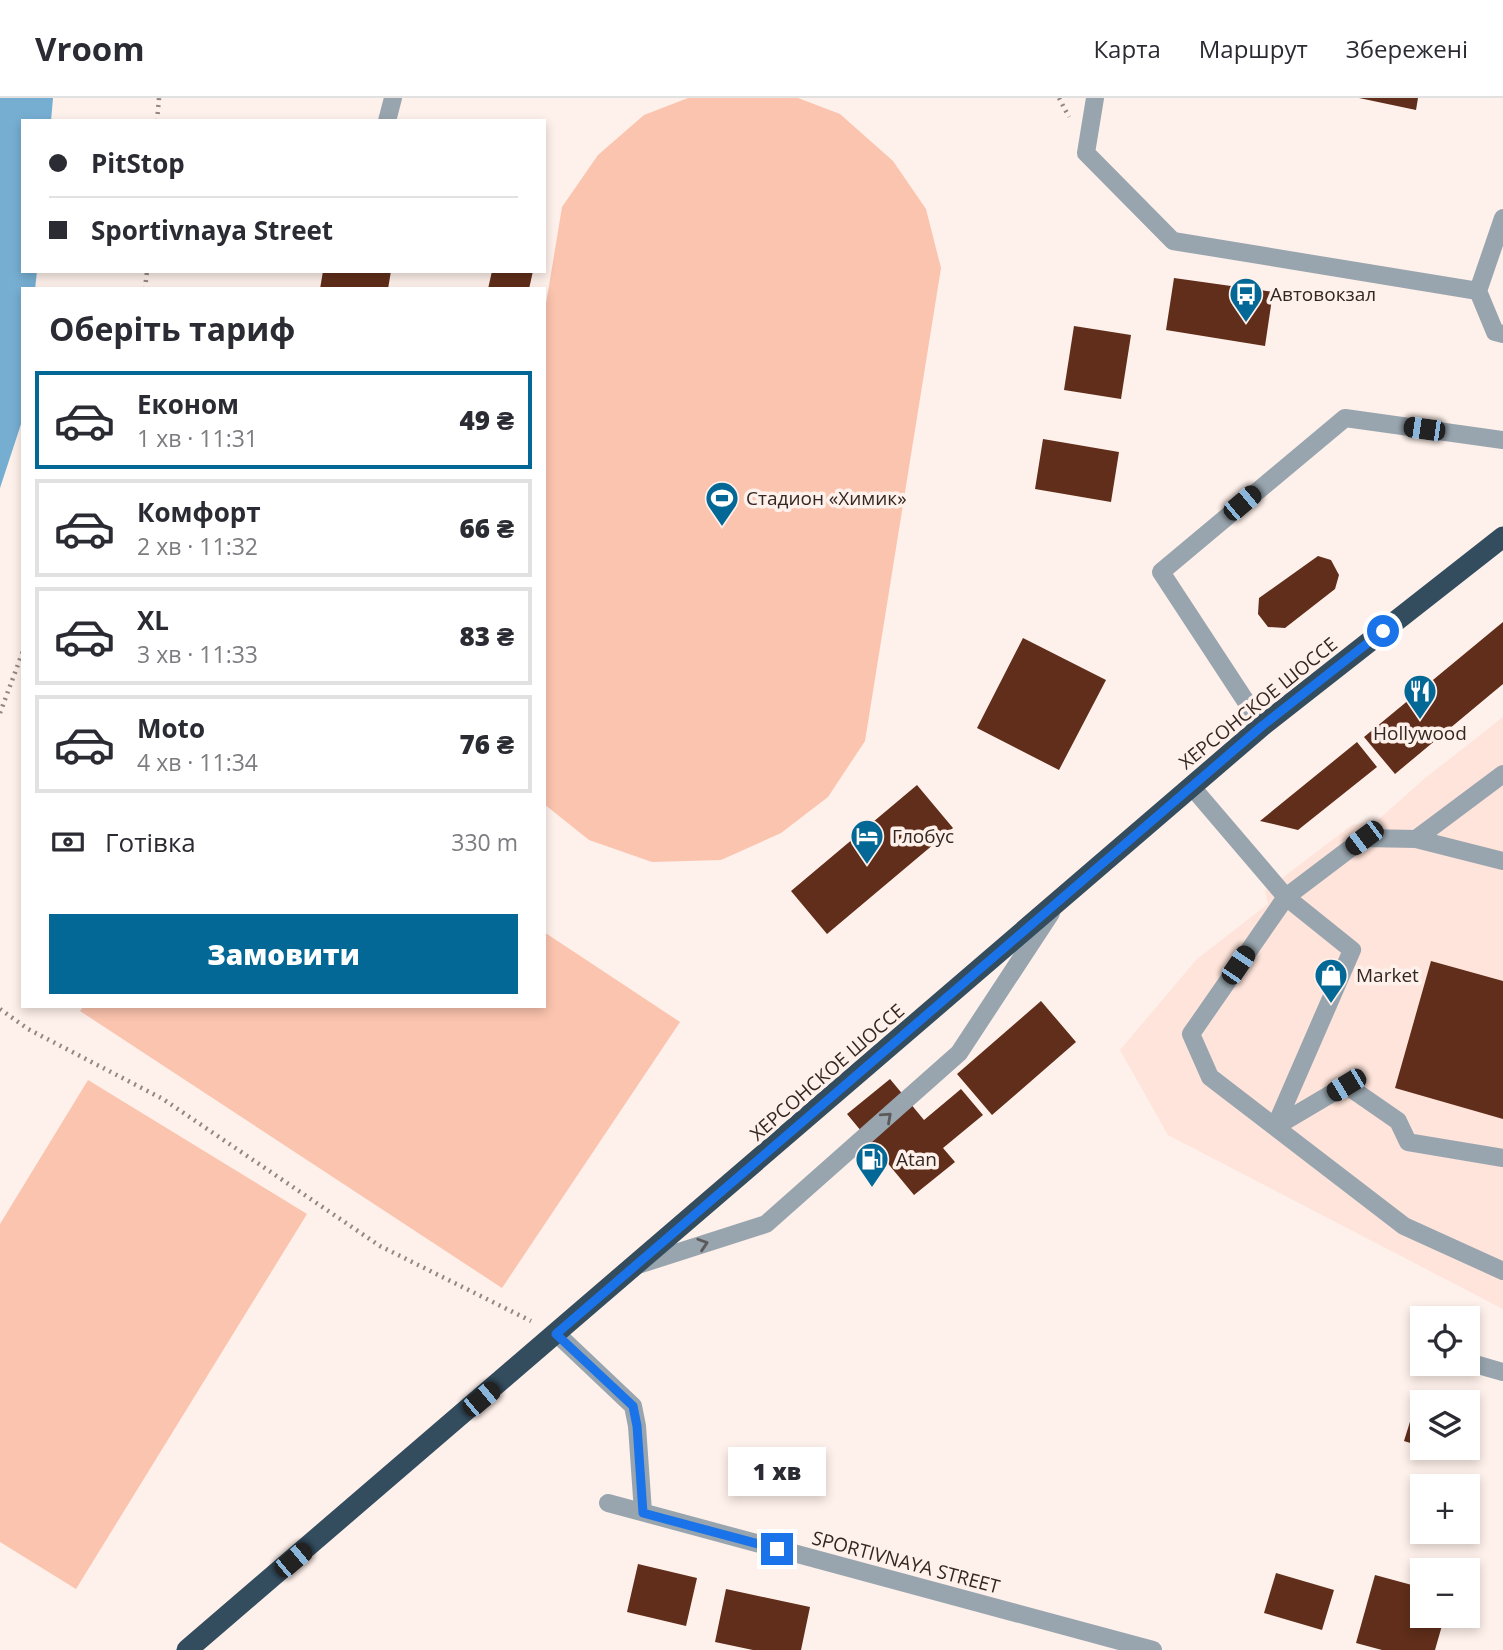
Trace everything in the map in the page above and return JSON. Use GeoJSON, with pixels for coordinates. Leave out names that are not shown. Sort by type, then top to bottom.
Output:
{"type":"FeatureCollection","features":[{"type":"Feature","properties":{"kind":"highway","name":"ХЕРСОНСКОЕ ШОССЕ"},"geometry":{"type":"LineString","coordinates":[[187,1650],[1055,907],[1262,726],[1503,537]]}},
{"type":"Feature","properties":{"kind":"street"},"geometry":{"type":"LineString","coordinates":[[388,119],[393,98]]}},
{"type":"Feature","properties":{"kind":"street"},"geometry":{"type":"LineString","coordinates":[[1095,98],[1086,153],[1172,241],[1478,291]]}},
{"type":"Feature","properties":{"kind":"street"},"geometry":{"type":"LineString","coordinates":[[1503,218],[1478,291],[1495,332],[1503,334]]}},
{"type":"Feature","properties":{"kind":"street"},"geometry":{"type":"LineString","coordinates":[[1262,726],[1161,572],[1345,418],[1503,440]]}},
{"type":"Feature","properties":{"kind":"street"},"geometry":{"type":"LineString","coordinates":[[1416,839],[1503,774]]}},
{"type":"Feature","properties":{"kind":"street"},"geometry":{"type":"LineString","coordinates":[[1192,787],[1286,897],[1352,950],[1275,1127]]}},
{"type":"Feature","properties":{"kind":"street"},"geometry":{"type":"LineString","coordinates":[[1503,861],[1416,839],[1364,838],[1286,897],[1191,1034],[1210,1077],[1404,1226],[1503,1272]]}},
{"type":"Feature","properties":{"kind":"street"},"geometry":{"type":"LineString","coordinates":[[638,1265],[766,1224],[959,1053],[1055,907]]}},
{"type":"Feature","properties":{"kind":"street"},"geometry":{"type":"LineString","coordinates":[[1275,1127],[1346,1085],[1398,1121],[1408,1142],[1503,1158]]}},
{"type":"Feature","properties":{"kind":"street"},"geometry":{"type":"LineString","coordinates":[[556,1334],[633,1406],[637,1426],[643,1513]]}},
{"type":"Feature","properties":{"kind":"street"},"geometry":{"type":"LineString","coordinates":[[1480,1366],[1503,1373]]}},
{"type":"Feature","properties":{"kind":"street","name":"SPORTIVNAYA STREET"},"geometry":{"type":"LineString","coordinates":[[608,1503],[1153,1650]]}},
{"type":"Feature","properties":{"kind":"path"},"geometry":{"type":"LineString","coordinates":[[157,119],[159,98]]}},
{"type":"Feature","properties":{"kind":"path"},"geometry":{"type":"LineString","coordinates":[[0,713],[21,656]]}},
{"type":"Feature","properties":{"kind":"path"},"geometry":{"type":"LineString","coordinates":[[0,1009],[28,1029],[163,1099],[380,1246],[556,1334]]}},
{"type":"Feature","properties":{"kind":"shaded area","name":"Стадион «Химик»"},"geometry":{"type":"Polygon","coordinates":[[[688,98],[798,98],[840,114],[893,161],[926,209],[941,268],[865,741],[828,797],[781,833],[721,860],[652,862],[589,840],[546,806],[546,304],[562,207],[598,155],[644,115],[688,98]]]}},
{"type":"Feature","properties":{"kind":"shaded area","name":"Market"},"geometry":{"type":"Polygon","coordinates":[[[1503,717],[1503,1309],[1168,1135],[1120,1050],[1197,959],[1268,904],[1265,891],[1352,825],[1378,820],[1424,779],[1503,717]]]}},
{"type":"Feature","properties":{"kind":"shaded area"},"geometry":{"type":"Polygon","coordinates":[[[546,933],[680,1022],[502,1288],[80,1011],[82,1008],[546,1008],[546,933]]]}},
{"type":"Feature","properties":{"kind":"shaded area"},"geometry":{"type":"Polygon","coordinates":[[[88,1080],[307,1214],[76,1589],[0,1542],[0,1224],[88,1080]]]}},
{"type":"Feature","properties":{"kind":"water"},"geometry":{"type":"Polygon","coordinates":[[[0,98],[53,98],[51,119],[21,119],[21,273],[37,273],[35,287],[21,287],[21,424],[0,488],[0,98]]]}},
{"type":"Feature","properties":{"kind":"building"},"geometry":{"type":"Polygon","coordinates":[[[1359,98],[1418,98],[1416,110],[1359,98]]]}},
{"type":"Feature","properties":{"kind":"building"},"geometry":{"type":"Polygon","coordinates":[[[323,273],[391,273],[388,287],[320,287],[323,273]]]}},
{"type":"Feature","properties":{"kind":"building"},"geometry":{"type":"Polygon","coordinates":[[[492,273],[533,273],[529,287],[488,287],[492,273]]]}},
{"type":"Feature","properties":{"kind":"building"},"geometry":{"type":"Polygon","coordinates":[[[1174,278],[1273,292],[1265,346],[1166,330],[1174,278]]]}},
{"type":"Feature","properties":{"kind":"building"},"geometry":{"type":"Polygon","coordinates":[[[1074,326],[1131,335],[1121,399],[1064,390],[1074,326]]]}},
{"type":"Feature","properties":{"kind":"building"},"geometry":{"type":"Polygon","coordinates":[[[1043,439],[1119,452],[1111,502],[1035,489],[1043,439]]]}},
{"type":"Feature","properties":{"kind":"building"},"geometry":{"type":"Polygon","coordinates":[[[1318,556],[1331,560],[1339,575],[1335,589],[1285,628],[1268,627],[1258,614],[1259,598],[1318,556]]]}},
{"type":"Feature","properties":{"kind":"building"},"geometry":{"type":"Polygon","coordinates":[[[1503,622],[1503,684],[1395,774],[1364,737],[1503,622]]]}},
{"type":"Feature","properties":{"kind":"building"},"geometry":{"type":"Polygon","coordinates":[[[1023,638],[1106,680],[1059,770],[977,728],[1023,638]]]}},
{"type":"Feature","properties":{"kind":"building"},"geometry":{"type":"Polygon","coordinates":[[[1357,742],[1377,767],[1298,830],[1260,821],[1357,742]]]}},
{"type":"Feature","properties":{"kind":"building"},"geometry":{"type":"Polygon","coordinates":[[[917,785],[953,828],[827,934],[791,891],[917,785]]]}},
{"type":"Feature","properties":{"kind":"building"},"geometry":{"type":"Polygon","coordinates":[[[1431,961],[1503,981],[1503,1119],[1395,1088],[1431,961]]]}},
{"type":"Feature","properties":{"kind":"building"},"geometry":{"type":"Polygon","coordinates":[[[1041,1001],[1076,1042],[992,1115],[957,1074],[1041,1001]]]}},
{"type":"Feature","properties":{"kind":"building"},"geometry":{"type":"Polygon","coordinates":[[[890,1079],[924,1120],[961,1089],[983,1115],[943,1148],[955,1162],[914,1195],[847,1114],[890,1079]]]}},
{"type":"Feature","properties":{"kind":"building"},"geometry":{"type":"Polygon","coordinates":[[[1410,1422],[1410,1443],[1404,1441],[1410,1422]]]}},
{"type":"Feature","properties":{"kind":"building"},"geometry":{"type":"Polygon","coordinates":[[[638,1564],[697,1578],[686,1626],[627,1612],[638,1564]]]}},
{"type":"Feature","properties":{"kind":"building"},"geometry":{"type":"Polygon","coordinates":[[[1276,1573],[1334,1590],[1322,1630],[1264,1613],[1276,1573]]]}},
{"type":"Feature","properties":{"kind":"building"},"geometry":{"type":"Polygon","coordinates":[[[1375,1575],[1410,1584],[1410,1628],[1441,1628],[1435,1650],[1382,1650],[1356,1643],[1375,1575]]]}},
{"type":"Feature","properties":{"kind":"building"},"geometry":{"type":"Polygon","coordinates":[[[726,1589],[810,1607],[801,1650],[753,1650],[715,1642],[726,1589]]]}},
{"type":"Feature","properties":{"kind":"place","name":"Автовокзал"},"geometry":{"type":"Point","coordinates":[1246,324]}},
{"type":"Feature","properties":{"kind":"place","name":"Стадион «Химик»"},"geometry":{"type":"Point","coordinates":[722,528]}},
{"type":"Feature","properties":{"kind":"place","name":"Hollywood"},"geometry":{"type":"Point","coordinates":[1420,721]}},
{"type":"Feature","properties":{"kind":"place","name":"Глобус"},"geometry":{"type":"Point","coordinates":[867,866]}},
{"type":"Feature","properties":{"kind":"place","name":"Market"},"geometry":{"type":"Point","coordinates":[1331,1005]}},
{"type":"Feature","properties":{"kind":"place","name":"Atan"},"geometry":{"type":"Point","coordinates":[872,1189]}},
{"type":"Feature","properties":{"kind":"route"},"geometry":{"type":"LineString","coordinates":[[777,1549],[643,1513],[637,1426],[633,1406],[556,1334],[1262,726],[1383,631]]}}]}
